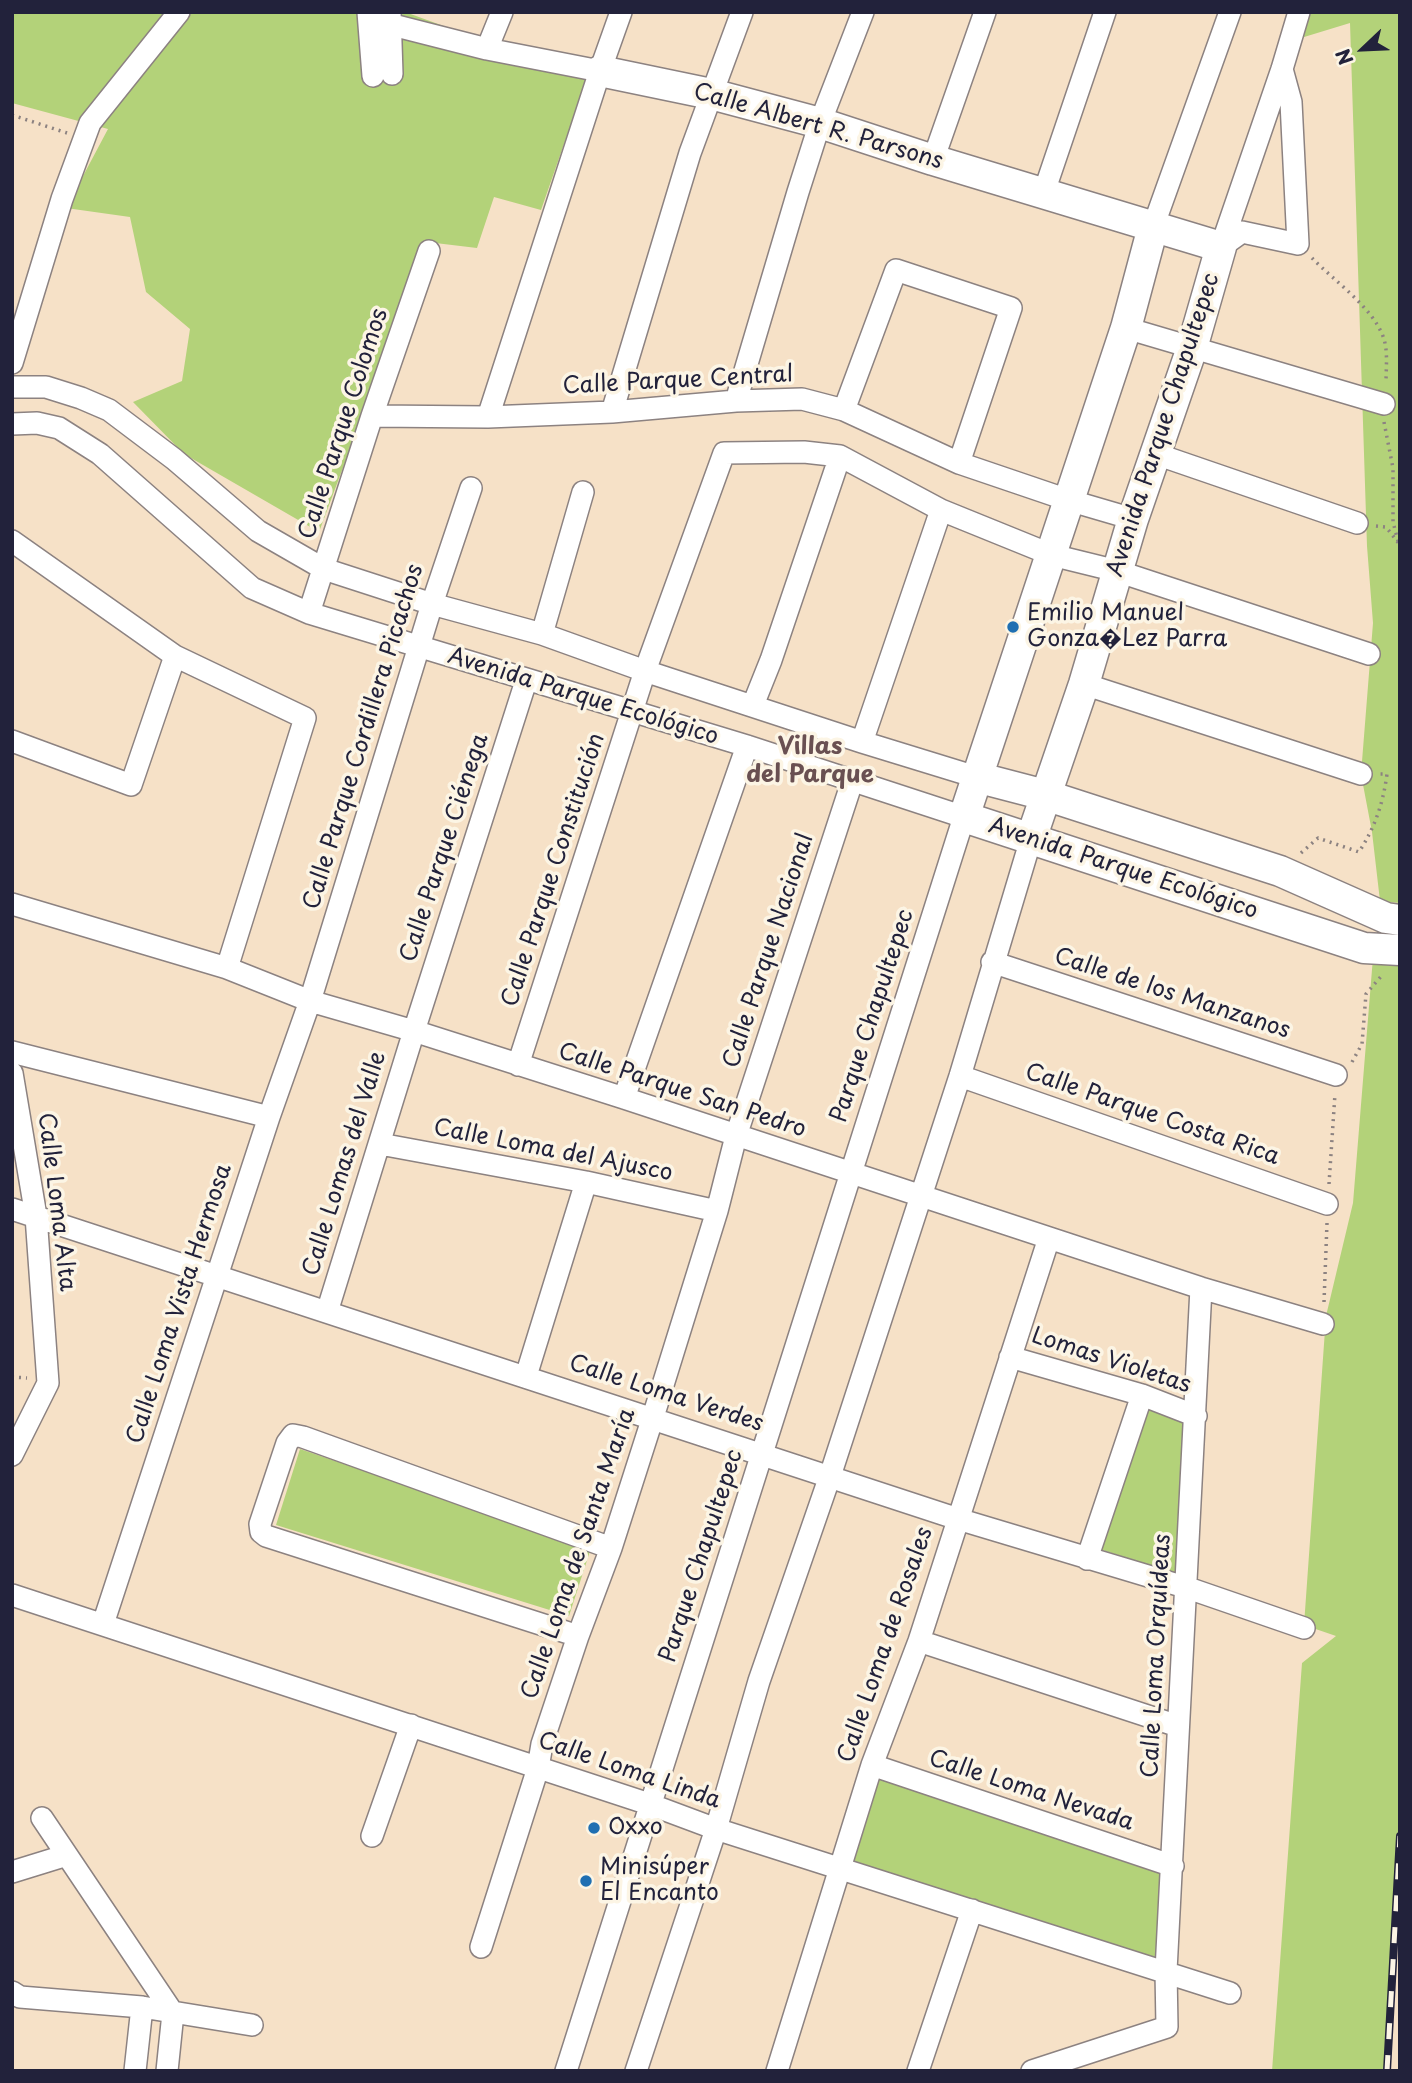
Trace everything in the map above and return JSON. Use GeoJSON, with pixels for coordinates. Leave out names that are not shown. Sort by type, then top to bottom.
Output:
{"type":"FeatureCollection","features":[{"type":"Feature","properties":{"kind":"street"},"geometry":{"type":"LineString","coordinates":[[12,363],[70,174],[90,123],[179,12]]}},
{"type":"Feature","properties":{"kind":"street"},"geometry":{"type":"LineString","coordinates":[[487,49],[502,12]]}},
{"type":"Feature","properties":{"kind":"street"},"geometry":{"type":"LineString","coordinates":[[488,417],[621,12]]}},
{"type":"Feature","properties":{"kind":"street"},"geometry":{"type":"LineString","coordinates":[[612,412],[687,166],[742,12]]}},
{"type":"Feature","properties":{"kind":"street"},"geometry":{"type":"LineString","coordinates":[[736,401],[820,123],[863,12]]}},
{"type":"Feature","properties":{"kind":"street"},"geometry":{"type":"LineString","coordinates":[[933,160],[985,12]]}},
{"type":"Feature","properties":{"kind":"street"},"geometry":{"type":"LineString","coordinates":[[1044,192],[1105,12]]}},
{"type":"Feature","properties":{"kind":"street"},"geometry":{"type":"LineString","coordinates":[[964,817],[1126,328],[1153,227],[1230,12]]}},
{"type":"Feature","properties":{"kind":"street","name":"Avenida Parque Chapultepec"},"geometry":{"type":"LineString","coordinates":[[1031,839],[1084,684],[1116,571],[1192,348],[1221,247],[1299,12]]}},
{"type":"Feature","properties":{"kind":"street"},"geometry":{"type":"LineString","coordinates":[[369,16],[383,75],[390,18]]}},
{"type":"Feature","properties":{"kind":"street","name":"Calle Albert R. Parsons"},"geometry":{"type":"LineString","coordinates":[[369,16],[390,18],[487,49],[711,94],[820,123],[1221,247]]}},
{"type":"Feature","properties":{"kind":"street"},"geometry":{"type":"LineString","coordinates":[[1221,247],[1242,232],[1298,244],[1291,102],[1282,69]]}},
{"type":"Feature","properties":{"kind":"street","name":"Calle Parque Colomos"},"geometry":{"type":"LineString","coordinates":[[309,613],[372,416],[429,251]]}},
{"type":"Feature","properties":{"kind":"street"},"geometry":{"type":"LineString","coordinates":[[844,410],[896,270],[1011,308],[959,463]]}},
{"type":"Feature","properties":{"kind":"street"},"geometry":{"type":"LineString","coordinates":[[1126,328],[1384,404]]}},
{"type":"Feature","properties":{"kind":"street","name":"Avenida Parque Ecológico"},"geometry":{"type":"LineString","coordinates":[[12,387],[46,387],[109,410],[174,459],[258,531],[324,569],[432,604],[542,634],[645,671],[862,742],[976,777],[1045,794],[1280,871],[1393,919]]}},
{"type":"Feature","properties":{"kind":"street","name":"Calle Parque Central"},"geometry":{"type":"LineString","coordinates":[[372,416],[488,417],[612,412],[802,398],[844,410],[959,463],[1133,519]]}},
{"type":"Feature","properties":{"kind":"street","name":"Avenida Parque Ecológico"},"geometry":{"type":"LineString","coordinates":[[12,424],[37,423],[59,428],[100,454],[252,588],[309,613],[747,746],[1364,948],[1387,958]]}},
{"type":"Feature","properties":{"kind":"street","name":"Calle Parque Constitución"},"geometry":{"type":"LineString","coordinates":[[518,1065],[634,712],[645,671],[724,453],[804,452],[839,456]]}},
{"type":"Feature","properties":{"kind":"street"},"geometry":{"type":"LineString","coordinates":[[1156,454],[1357,523]]}},
{"type":"Feature","properties":{"kind":"street"},"geometry":{"type":"LineString","coordinates":[[753,705],[839,456],[941,510],[1052,555],[1116,571],[1369,654]]}},
{"type":"Feature","properties":{"kind":"street","name":"Calle Parque Cordillera Picachos"},"geometry":{"type":"LineString","coordinates":[[310,1001],[432,604],[471,488]]}},
{"type":"Feature","properties":{"kind":"street"},"geometry":{"type":"LineString","coordinates":[[542,634],[583,492]]}},
{"type":"Feature","properties":{"kind":"street"},"geometry":{"type":"LineString","coordinates":[[862,742],[941,510]]}},
{"type":"Feature","properties":{"kind":"street"},"geometry":{"type":"LineString","coordinates":[[12,541],[175,656],[305,718],[226,968]]}},
{"type":"Feature","properties":{"kind":"street"},"geometry":{"type":"LineString","coordinates":[[12,741],[131,785],[175,656]]}},
{"type":"Feature","properties":{"kind":"street","name":"Calle Parque Ciénega"},"geometry":{"type":"LineString","coordinates":[[414,1031],[526,681]]}},
{"type":"Feature","properties":{"kind":"street"},"geometry":{"type":"LineString","coordinates":[[1084,684],[1360,774]]}},
{"type":"Feature","properties":{"kind":"street"},"geometry":{"type":"LineString","coordinates":[[624,1098],[747,746]]}},
{"type":"Feature","properties":{"kind":"street","name":"Calle Parque Nacional"},"geometry":{"type":"LineString","coordinates":[[736,1136],[852,782]]}},
{"type":"Feature","properties":{"kind":"street","name":"Parque Chapultepec"},"geometry":{"type":"LineString","coordinates":[[566,2071],[964,817]]}},
{"type":"Feature","properties":{"kind":"street"},"geometry":{"type":"LineString","coordinates":[[636,2071],[716,1829],[759,1681],[830,1476],[960,1076],[1031,839]]}},
{"type":"Feature","properties":{"kind":"street","name":"Calle Parque San Pedro"},"geometry":{"type":"LineString","coordinates":[[12,904],[226,968],[310,1001],[414,1031],[1201,1288],[1323,1324]]}},
{"type":"Feature","properties":{"kind":"street"},"geometry":{"type":"LineString","coordinates":[[1387,958],[1393,919]]}},
{"type":"Feature","properties":{"kind":"street","name":"Calle de los Manzanos"},"geometry":{"type":"LineString","coordinates":[[992,962],[1336,1075]]}},
{"type":"Feature","properties":{"kind":"street","name":"Calle Loma Vista Hermosa"},"geometry":{"type":"LineString","coordinates":[[103,1624],[268,1117],[310,1001]]}},
{"type":"Feature","properties":{"kind":"street","name":"Calle Lomas del Valle"},"geometry":{"type":"LineString","coordinates":[[327,1312],[414,1031]]}},
{"type":"Feature","properties":{"kind":"street"},"geometry":{"type":"LineString","coordinates":[[12,1052],[268,1117]]}},
{"type":"Feature","properties":{"kind":"street","name":"Calle Loma Alta"},"geometry":{"type":"LineString","coordinates":[[12,1073],[36,1216],[48,1383],[12,1455]]}},
{"type":"Feature","properties":{"kind":"street","name":"Calle Parque Costa Rica"},"geometry":{"type":"LineString","coordinates":[[960,1076],[1327,1204]]}},
{"type":"Feature","properties":{"kind":"street","name":"Calle Loma de Santa María"},"geometry":{"type":"LineString","coordinates":[[481,1947],[538,1768],[542,1744],[611,1548],[653,1417],[717,1211],[736,1136]]}},
{"type":"Feature","properties":{"kind":"street","name":"Calle Loma del Ajusco"},"geometry":{"type":"LineString","coordinates":[[380,1143],[586,1182],[717,1211]]}},
{"type":"Feature","properties":{"kind":"street"},"geometry":{"type":"LineString","coordinates":[[526,1376],[586,1182]]}},
{"type":"Feature","properties":{"kind":"street","name":"Calle Loma Verdes"},"geometry":{"type":"LineString","coordinates":[[12,1209],[958,1518],[1188,1588],[1304,1628]]}},
{"type":"Feature","properties":{"kind":"street","name":"Calle Loma de Rosales"},"geometry":{"type":"LineString","coordinates":[[777,2071],[872,1765],[919,1641],[1049,1238]]}},
{"type":"Feature","properties":{"kind":"street","name":"Calle Loma Orquídeas"},"geometry":{"type":"LineString","coordinates":[[1032,2071],[1167,2027],[1166,1971],[1188,1588],[1201,1288]]}},
{"type":"Feature","properties":{"kind":"street","name":"Lomas Violetas"},"geometry":{"type":"LineString","coordinates":[[1010,1357],[1142,1395],[1196,1416]]}},
{"type":"Feature","properties":{"kind":"street"},"geometry":{"type":"LineString","coordinates":[[1087,1559],[1142,1395]]}},
{"type":"Feature","properties":{"kind":"street"},"geometry":{"type":"LineString","coordinates":[[578,1636],[266,1536],[261,1532],[260,1524],[287,1443],[293,1435],[303,1437],[611,1548]]}},
{"type":"Feature","properties":{"kind":"street","name":"Calle Loma Linda"},"geometry":{"type":"LineString","coordinates":[[12,1595],[649,1804],[716,1829],[1230,1993]]}},
{"type":"Feature","properties":{"kind":"street"},"geometry":{"type":"LineString","coordinates":[[919,1641],[1178,1726]]}},
{"type":"Feature","properties":{"kind":"street"},"geometry":{"type":"LineString","coordinates":[[372,1836],[411,1725]]}},
{"type":"Feature","properties":{"kind":"street","name":"Calle Loma Nevada"},"geometry":{"type":"LineString","coordinates":[[872,1765],[1173,1866]]}},
{"type":"Feature","properties":{"kind":"street"},"geometry":{"type":"LineString","coordinates":[[42,1818],[173,2013],[167,2071]]}},
{"type":"Feature","properties":{"kind":"street"},"geometry":{"type":"LineString","coordinates":[[12,1871],[67,1855]]}},
{"type":"Feature","properties":{"kind":"street"},"geometry":{"type":"LineString","coordinates":[[918,2071],[972,1910]]}},
{"type":"Feature","properties":{"kind":"street"},"geometry":{"type":"LineString","coordinates":[[12,1992],[20,1997],[142,2007],[252,2025]]}},
{"type":"Feature","properties":{"kind":"street"},"geometry":{"type":"LineString","coordinates":[[135,2071],[142,2007]]}},
{"type":"Feature","properties":{"kind":"path"},"geometry":{"type":"LineString","coordinates":[[12,115],[84,138]]}},
{"type":"Feature","properties":{"kind":"path"},"geometry":{"type":"LineString","coordinates":[[1357,523],[1386,527],[1400,545]]}},
{"type":"Feature","properties":{"kind":"path"},"geometry":{"type":"LineString","coordinates":[[1280,871],[1318,838],[1359,852],[1377,822],[1387,774],[1360,774]]}},
{"type":"Feature","properties":{"kind":"path"},"geometry":{"type":"LineString","coordinates":[[1323,1324],[1327,1204],[1336,1075],[1348,1068],[1362,1044],[1366,994],[1387,958]]}},
{"type":"Feature","properties":{"kind":"green space"},"geometry":{"type":"Polygon","coordinates":[[[12,12],[405,12],[587,78],[541,210],[494,197],[477,248],[427,242],[319,532],[184,454],[133,402],[182,381],[190,329],[146,292],[130,217],[66,208],[108,129],[12,103],[12,12]]]}},
{"type":"Feature","properties":{"kind":"green space"},"geometry":{"type":"Polygon","coordinates":[[[1300,12],[1400,12],[1400,903],[1380,901],[1372,832],[1361,774],[1373,623],[1367,546],[1350,23],[1291,41],[1300,12]]]}},
{"type":"Feature","properties":{"kind":"green space"},"geometry":{"type":"Polygon","coordinates":[[[1374,945],[1400,947],[1400,1795],[1385,2071],[1272,2071],[1302,1663],[1336,1636],[1304,1625],[1326,1316],[1353,1203],[1374,945]]]}},
{"type":"Feature","properties":{"kind":"green space"},"geometry":{"type":"Polygon","coordinates":[[[1143,1406],[1189,1421],[1178,1574],[1096,1548],[1143,1406]]]}},
{"type":"Feature","properties":{"kind":"green space"},"geometry":{"type":"Polygon","coordinates":[[[300,1449],[591,1548],[569,1616],[276,1525],[300,1449]]]}},
{"type":"Feature","properties":{"kind":"green space"},"geometry":{"type":"Polygon","coordinates":[[[877,1768],[1172,1867],[1165,1969],[844,1866],[877,1768]]]}},
{"type":"Feature","properties":{"kind":"railway"},"geometry":{"type":"LineString","coordinates":[[1387,2071],[1400,1836]]}},
{"type":"Feature","properties":{"kind":"place","name":"Emilio Manuel Gonza�Lez Parra"},"geometry":{"type":"Point","coordinates":[1013,627]}},
{"type":"Feature","properties":{"kind":"place","name":"Oxxo"},"geometry":{"type":"Point","coordinates":[594,1828]}},
{"type":"Feature","properties":{"kind":"place","name":"Minisúper El Encanto"},"geometry":{"type":"Point","coordinates":[586,1881]}},
{"type":"Feature","properties":{"kind":"district","name":"Villas del Parque"},"geometry":{"type":"Point","coordinates":[810,761]}}]}
